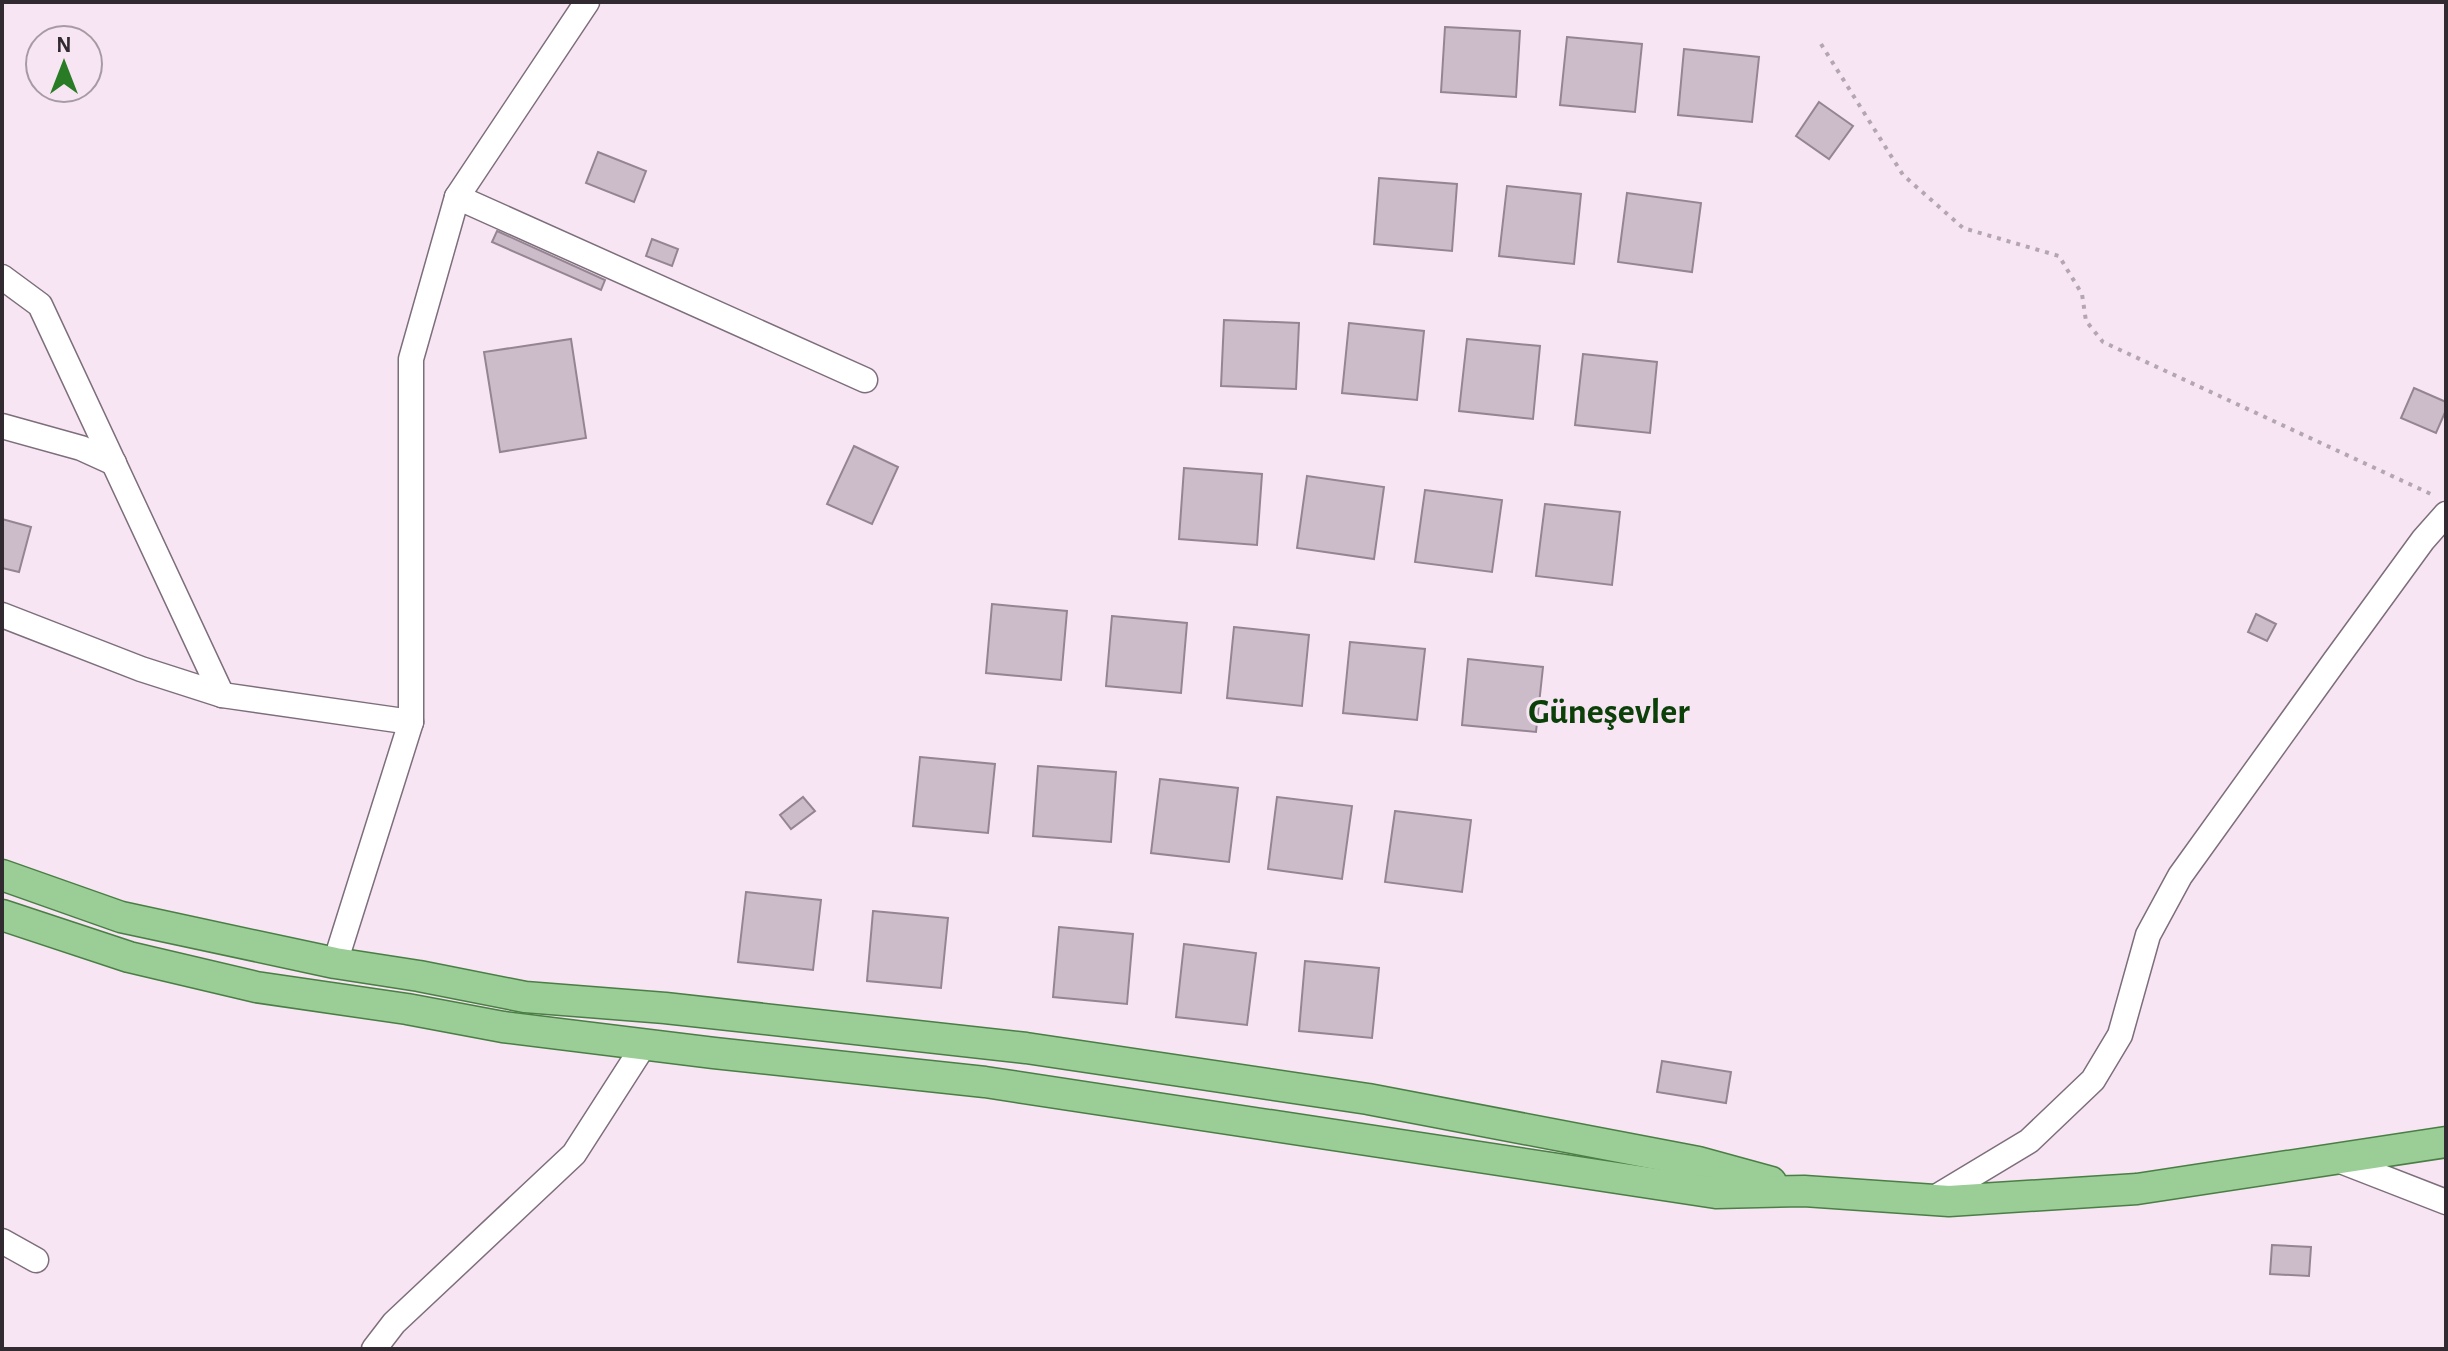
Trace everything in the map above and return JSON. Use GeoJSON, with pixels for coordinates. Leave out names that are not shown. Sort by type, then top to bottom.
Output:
{"type":"FeatureCollection","features":[{"type":"Feature","properties":{"kind":"main road"},"geometry":{"type":"LineString","coordinates":[[2,875],[121,917],[335,963],[525,997],[665,1008],[1026,1048],[1368,1099],[1698,1162],[1804,1191]]}},
{"type":"Feature","properties":{"kind":"main road"},"geometry":{"type":"LineString","coordinates":[[2,915],[129,957],[256,987],[407,1009],[503,1027],[985,1082],[1716,1193],[1804,1191],[1949,1201],[2137,1189],[2446,1142]]}},
{"type":"Feature","properties":{"kind":"street"},"geometry":{"type":"LineString","coordinates":[[335,963],[411,722],[411,359],[457,197],[587,2]]}},
{"type":"Feature","properties":{"kind":"street"},"geometry":{"type":"LineString","coordinates":[[457,197],[865,380]]}},
{"type":"Feature","properties":{"kind":"street"},"geometry":{"type":"LineString","coordinates":[[2,277],[40,305],[222,695]]}},
{"type":"Feature","properties":{"kind":"street"},"geometry":{"type":"LineString","coordinates":[[2,426],[81,448],[114,463]]}},
{"type":"Feature","properties":{"kind":"street"},"geometry":{"type":"LineString","coordinates":[[1931,1200],[2029,1141],[2093,1080],[2120,1035],[2148,935],[2180,876],[2369,613],[2446,514]]}},
{"type":"Feature","properties":{"kind":"street"},"geometry":{"type":"LineString","coordinates":[[2,615],[141,669],[222,695],[411,722]]}},
{"type":"Feature","properties":{"kind":"street"},"geometry":{"type":"LineString","coordinates":[[374,1349],[394,1323],[574,1154],[644,1045]]}},
{"type":"Feature","properties":{"kind":"street"},"geometry":{"type":"LineString","coordinates":[[2338,1160],[2446,1202]]}},
{"type":"Feature","properties":{"kind":"street"},"geometry":{"type":"LineString","coordinates":[[2,1241],[36,1260]]}},
{"type":"Feature","properties":{"kind":"path"},"geometry":{"type":"LineString","coordinates":[[1821,44],[1903,175],[1963,228],[2059,256],[2082,294],[2086,321],[2103,342],[2446,501]]}},
{"type":"Feature","properties":{"kind":"building"},"geometry":{"type":"Polygon","coordinates":[[[1445,27],[1520,31],[1516,97],[1441,92],[1445,27]]]}},
{"type":"Feature","properties":{"kind":"building"},"geometry":{"type":"Polygon","coordinates":[[[1567,37],[1642,44],[1635,112],[1560,105],[1567,37]]]}},
{"type":"Feature","properties":{"kind":"building"},"geometry":{"type":"Polygon","coordinates":[[[1684,49],[1759,57],[1752,122],[1678,115],[1684,49]]]}},
{"type":"Feature","properties":{"kind":"building"},"geometry":{"type":"Polygon","coordinates":[[[1819,102],[1853,126],[1829,159],[1796,136],[1819,102]]]}},
{"type":"Feature","properties":{"kind":"building"},"geometry":{"type":"Polygon","coordinates":[[[598,152],[646,171],[634,202],[586,183],[598,152]]]}},
{"type":"Feature","properties":{"kind":"building"},"geometry":{"type":"Polygon","coordinates":[[[1379,178],[1457,184],[1452,251],[1374,244],[1379,178]]]}},
{"type":"Feature","properties":{"kind":"building"},"geometry":{"type":"Polygon","coordinates":[[[1507,186],[1581,194],[1574,264],[1499,256],[1507,186]]]}},
{"type":"Feature","properties":{"kind":"building"},"geometry":{"type":"Polygon","coordinates":[[[1627,193],[1701,203],[1692,272],[1618,262],[1627,193]]]}},
{"type":"Feature","properties":{"kind":"building"},"geometry":{"type":"Polygon","coordinates":[[[497,231],[605,280],[601,290],[492,242],[497,231]]]}},
{"type":"Feature","properties":{"kind":"building"},"geometry":{"type":"Polygon","coordinates":[[[652,239],[678,249],[672,266],[646,256],[652,239]]]}},
{"type":"Feature","properties":{"kind":"building"},"geometry":{"type":"Polygon","coordinates":[[[1224,320],[1299,323],[1296,389],[1221,386],[1224,320]]]}},
{"type":"Feature","properties":{"kind":"building"},"geometry":{"type":"Polygon","coordinates":[[[1349,323],[1424,331],[1417,400],[1342,393],[1349,323]]]}},
{"type":"Feature","properties":{"kind":"building"},"geometry":{"type":"Polygon","coordinates":[[[571,339],[586,438],[500,452],[484,352],[571,339]]]}},
{"type":"Feature","properties":{"kind":"building"},"geometry":{"type":"Polygon","coordinates":[[[1467,339],[1540,346],[1533,419],[1459,411],[1467,339]]]}},
{"type":"Feature","properties":{"kind":"building"},"geometry":{"type":"Polygon","coordinates":[[[1583,354],[1657,362],[1650,433],[1575,425],[1583,354]]]}},
{"type":"Feature","properties":{"kind":"building"},"geometry":{"type":"Polygon","coordinates":[[[2414,388],[2446,402],[2446,410],[2436,433],[2401,418],[2414,388]]]}},
{"type":"Feature","properties":{"kind":"building"},"geometry":{"type":"Polygon","coordinates":[[[854,446],[898,467],[872,524],[827,504],[854,446]]]}},
{"type":"Feature","properties":{"kind":"building"},"geometry":{"type":"Polygon","coordinates":[[[1184,468],[1262,474],[1257,545],[1179,539],[1184,468]]]}},
{"type":"Feature","properties":{"kind":"building"},"geometry":{"type":"Polygon","coordinates":[[[1307,476],[1384,487],[1374,559],[1297,548],[1307,476]]]}},
{"type":"Feature","properties":{"kind":"building"},"geometry":{"type":"Polygon","coordinates":[[[1425,490],[1502,500],[1492,572],[1415,562],[1425,490]]]}},
{"type":"Feature","properties":{"kind":"building"},"geometry":{"type":"Polygon","coordinates":[[[1545,504],[1620,512],[1612,585],[1536,576],[1545,504]]]}},
{"type":"Feature","properties":{"kind":"building"},"geometry":{"type":"Polygon","coordinates":[[[2,519],[31,527],[19,572],[2,568],[2,519]]]}},
{"type":"Feature","properties":{"kind":"building"},"geometry":{"type":"Polygon","coordinates":[[[992,604],[1067,611],[1061,680],[986,673],[992,604]]]}},
{"type":"Feature","properties":{"kind":"building"},"geometry":{"type":"Polygon","coordinates":[[[2256,614],[2276,624],[2267,641],[2248,632],[2256,614]]]}},
{"type":"Feature","properties":{"kind":"building"},"geometry":{"type":"Polygon","coordinates":[[[1112,616],[1187,623],[1181,693],[1106,686],[1112,616]]]}},
{"type":"Feature","properties":{"kind":"building"},"geometry":{"type":"Polygon","coordinates":[[[1234,627],[1309,635],[1302,706],[1227,698],[1234,627]]]}},
{"type":"Feature","properties":{"kind":"building"},"geometry":{"type":"Polygon","coordinates":[[[1350,642],[1425,649],[1417,720],[1343,713],[1350,642]]]}},
{"type":"Feature","properties":{"kind":"building"},"geometry":{"type":"Polygon","coordinates":[[[1468,659],[1543,667],[1536,732],[1462,725],[1468,659]]]}},
{"type":"Feature","properties":{"kind":"building"},"geometry":{"type":"Polygon","coordinates":[[[920,757],[995,764],[988,833],[913,826],[920,757]]]}},
{"type":"Feature","properties":{"kind":"building"},"geometry":{"type":"Polygon","coordinates":[[[1038,766],[1116,772],[1111,842],[1033,836],[1038,766]]]}},
{"type":"Feature","properties":{"kind":"building"},"geometry":{"type":"Polygon","coordinates":[[[1160,779],[1238,788],[1229,862],[1151,853],[1160,779]]]}},
{"type":"Feature","properties":{"kind":"building"},"geometry":{"type":"Polygon","coordinates":[[[803,797],[815,811],[791,829],[780,815],[803,797]]]}},
{"type":"Feature","properties":{"kind":"building"},"geometry":{"type":"Polygon","coordinates":[[[1277,797],[1352,806],[1342,879],[1268,869],[1277,797]]]}},
{"type":"Feature","properties":{"kind":"building"},"geometry":{"type":"Polygon","coordinates":[[[1395,811],[1471,820],[1462,892],[1385,882],[1395,811]]]}},
{"type":"Feature","properties":{"kind":"building"},"geometry":{"type":"Polygon","coordinates":[[[746,892],[821,900],[813,970],[738,962],[746,892]]]}},
{"type":"Feature","properties":{"kind":"building"},"geometry":{"type":"Polygon","coordinates":[[[873,911],[948,918],[941,988],[867,981],[873,911]]]}},
{"type":"Feature","properties":{"kind":"building"},"geometry":{"type":"Polygon","coordinates":[[[1059,927],[1133,934],[1127,1004],[1053,997],[1059,927]]]}},
{"type":"Feature","properties":{"kind":"building"},"geometry":{"type":"Polygon","coordinates":[[[1184,944],[1256,953],[1247,1025],[1176,1017],[1184,944]]]}},
{"type":"Feature","properties":{"kind":"building"},"geometry":{"type":"Polygon","coordinates":[[[1305,961],[1379,968],[1372,1038],[1299,1031],[1305,961]]]}},
{"type":"Feature","properties":{"kind":"building"},"geometry":{"type":"Polygon","coordinates":[[[1662,1061],[1731,1072],[1726,1103],[1657,1092],[1662,1061]]]}},
{"type":"Feature","properties":{"kind":"building"},"geometry":{"type":"Polygon","coordinates":[[[2272,1245],[2311,1247],[2309,1276],[2270,1274],[2272,1245]]]}},
{"type":"Feature","properties":{"kind":"district","name":"Güneşevler"},"geometry":{"type":"Point","coordinates":[1609,712]}}]}
